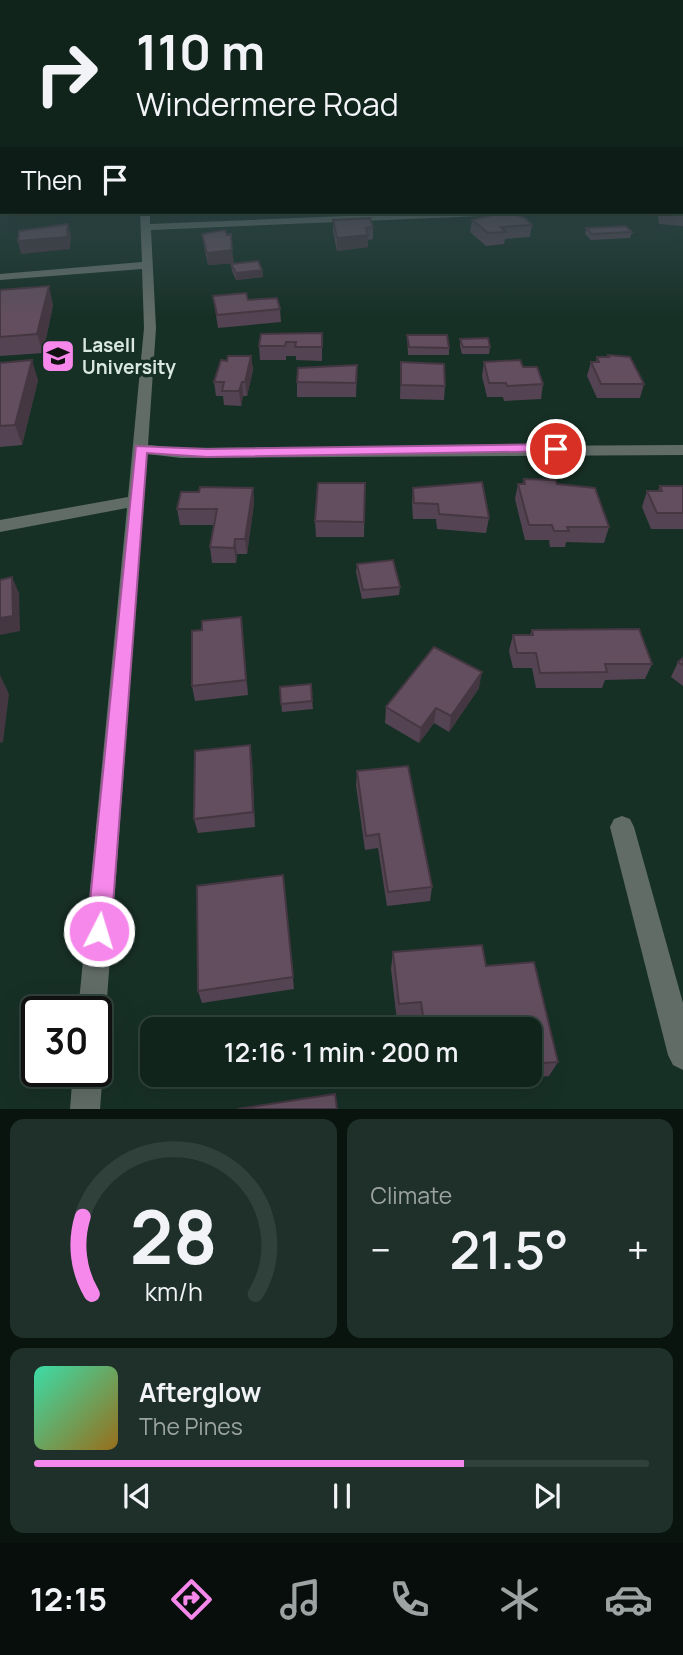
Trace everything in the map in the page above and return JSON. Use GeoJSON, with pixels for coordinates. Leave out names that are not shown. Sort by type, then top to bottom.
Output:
{"type":"FeatureCollection","features":[{"type":"Feature","properties":{"kind":"street"},"geometry":{"type":"LineString","coordinates":[[93,996],[150,328],[145,219],[401,214]]}},
{"type":"Feature","properties":{"kind":"street"},"geometry":{"type":"LineString","coordinates":[[0,277],[146,265]]}},
{"type":"Feature","properties":{"kind":"street"},"geometry":{"type":"LineString","coordinates":[[141,449],[181,453],[683,450]]}},
{"type":"Feature","properties":{"kind":"street"},"geometry":{"type":"LineString","coordinates":[[0,526],[134,501]]}},
{"type":"Feature","properties":{"kind":"street"},"geometry":{"type":"LineString","coordinates":[[622,827],[683,1055]]}},
{"type":"Feature","properties":{"kind":"street"},"geometry":{"type":"LineString","coordinates":[[85,1109],[87,1087]]}},
{"type":"Feature","properties":{"kind":"building"},"geometry":{"type":"Polygon","coordinates":[[[492,215],[517,215],[532,225],[501,227],[506,232],[488,233],[472,220],[492,215]]]}},
{"type":"Feature","properties":{"kind":"building"},"geometry":{"type":"Polygon","coordinates":[[[370,218],[373,227],[366,228],[368,235],[337,238],[333,220],[370,218]]]}},
{"type":"Feature","properties":{"kind":"building"},"geometry":{"type":"Polygon","coordinates":[[[68,224],[67,237],[18,241],[19,231],[68,224]]]}},
{"type":"Feature","properties":{"kind":"building"},"geometry":{"type":"Polygon","coordinates":[[[626,226],[632,232],[592,234],[586,228],[626,226]]]}},
{"type":"Feature","properties":{"kind":"building"},"geometry":{"type":"Polygon","coordinates":[[[225,230],[227,235],[231,234],[232,250],[207,253],[202,234],[225,230]]]}},
{"type":"Feature","properties":{"kind":"building"},"geometry":{"type":"Polygon","coordinates":[[[258,261],[262,270],[236,273],[231,264],[258,261]]]}},
{"type":"Feature","properties":{"kind":"building"},"geometry":{"type":"Polygon","coordinates":[[[49,286],[37,334],[0,337],[0,290],[49,286]]]}},
{"type":"Feature","properties":{"kind":"building"},"geometry":{"type":"Polygon","coordinates":[[[246,293],[248,300],[277,298],[280,309],[217,315],[213,296],[246,293]]]}},
{"type":"Feature","properties":{"kind":"building"},"geometry":{"type":"Polygon","coordinates":[[[322,333],[322,347],[295,347],[296,342],[286,342],[285,346],[259,346],[261,334],[322,333]]]}},
{"type":"Feature","properties":{"kind":"building"},"geometry":{"type":"Polygon","coordinates":[[[407,335],[447,335],[449,348],[409,347],[407,335]]]}},
{"type":"Feature","properties":{"kind":"building"},"geometry":{"type":"Polygon","coordinates":[[[488,338],[490,347],[463,347],[460,339],[488,338]]]}},
{"type":"Feature","properties":{"kind":"building"},"geometry":{"type":"Polygon","coordinates":[[[608,355],[630,357],[644,384],[601,384],[591,362],[599,362],[597,357],[609,357],[608,355]]]}},
{"type":"Feature","properties":{"kind":"building"},"geometry":{"type":"Polygon","coordinates":[[[228,356],[251,356],[245,382],[242,382],[239,391],[222,391],[224,382],[214,382],[221,360],[227,361],[228,356]]]}},
{"type":"Feature","properties":{"kind":"building"},"geometry":{"type":"Polygon","coordinates":[[[32,360],[15,425],[0,426],[0,363],[32,360]]]}},
{"type":"Feature","properties":{"kind":"building"},"geometry":{"type":"Polygon","coordinates":[[[520,360],[523,367],[537,367],[543,384],[507,386],[506,383],[489,383],[484,362],[520,360]]]}},
{"type":"Feature","properties":{"kind":"building"},"geometry":{"type":"Polygon","coordinates":[[[401,362],[444,364],[445,386],[401,385],[401,362]]]}},
{"type":"Feature","properties":{"kind":"building"},"geometry":{"type":"Polygon","coordinates":[[[357,365],[356,383],[297,382],[298,368],[357,365]]]}},
{"type":"Feature","properties":{"kind":"building"},"geometry":{"type":"Polygon","coordinates":[[[524,479],[555,480],[557,484],[595,488],[609,527],[567,527],[569,531],[554,531],[552,525],[529,525],[518,484],[525,484],[524,479]]]}},
{"type":"Feature","properties":{"kind":"building"},"geometry":{"type":"Polygon","coordinates":[[[482,482],[489,518],[439,514],[438,504],[414,503],[413,488],[482,482]]]}},
{"type":"Feature","properties":{"kind":"building"},"geometry":{"type":"Polygon","coordinates":[[[318,483],[365,483],[364,522],[315,521],[318,483]]]}},
{"type":"Feature","properties":{"kind":"building"},"geometry":{"type":"Polygon","coordinates":[[[660,486],[683,486],[683,513],[657,513],[647,491],[662,491],[660,486]]]}},
{"type":"Feature","properties":{"kind":"building"},"geometry":{"type":"Polygon","coordinates":[[[200,487],[253,488],[245,539],[235,539],[234,548],[210,547],[217,509],[177,509],[181,492],[199,492],[200,487]]]}},
{"type":"Feature","properties":{"kind":"building"},"geometry":{"type":"Polygon","coordinates":[[[393,560],[400,587],[363,590],[357,564],[393,560]]]}},
{"type":"Feature","properties":{"kind":"building"},"geometry":{"type":"Polygon","coordinates":[[[12,577],[13,616],[0,618],[0,580],[12,577]]]}},
{"type":"Feature","properties":{"kind":"building"},"geometry":{"type":"Polygon","coordinates":[[[241,617],[246,680],[192,686],[192,631],[202,630],[202,621],[241,617]]]}},
{"type":"Feature","properties":{"kind":"building"},"geometry":{"type":"Polygon","coordinates":[[[639,629],[652,664],[605,664],[607,672],[540,673],[536,653],[517,653],[513,635],[533,635],[532,630],[639,629]]]}},
{"type":"Feature","properties":{"kind":"building"},"geometry":{"type":"Polygon","coordinates":[[[434,647],[482,672],[451,716],[436,708],[421,728],[386,707],[434,647]]]}},
{"type":"Feature","properties":{"kind":"building"},"geometry":{"type":"Polygon","coordinates":[[[311,684],[312,701],[281,704],[280,687],[311,684]]]}},
{"type":"Feature","properties":{"kind":"building"},"geometry":{"type":"Polygon","coordinates":[[[250,745],[253,812],[194,819],[195,751],[250,745]]]}},
{"type":"Feature","properties":{"kind":"building"},"geometry":{"type":"Polygon","coordinates":[[[408,766],[432,887],[388,892],[379,834],[366,836],[357,771],[408,766]]]}},
{"type":"Feature","properties":{"kind":"building"},"geometry":{"type":"Polygon","coordinates":[[[283,875],[293,977],[198,991],[197,886],[283,875]]]}},
{"type":"Feature","properties":{"kind":"building"},"geometry":{"type":"Polygon","coordinates":[[[482,945],[486,966],[534,962],[558,1062],[542,1063],[542,1017],[423,1017],[421,1002],[399,1004],[393,952],[482,945]]]}},
{"type":"Feature","properties":{"kind":"building"},"geometry":{"type":"Polygon","coordinates":[[[335,1094],[337,1109],[238,1109],[335,1094]]]}},
{"type":"Feature","properties":{"kind":"place","name":"Lasell University"},"geometry":{"type":"Point","coordinates":[58,356]}},
{"type":"Feature","properties":{"kind":"route"},"geometry":{"type":"LineString","coordinates":[[99,931],[134,501],[141,449],[181,453],[556,449]]}}]}
